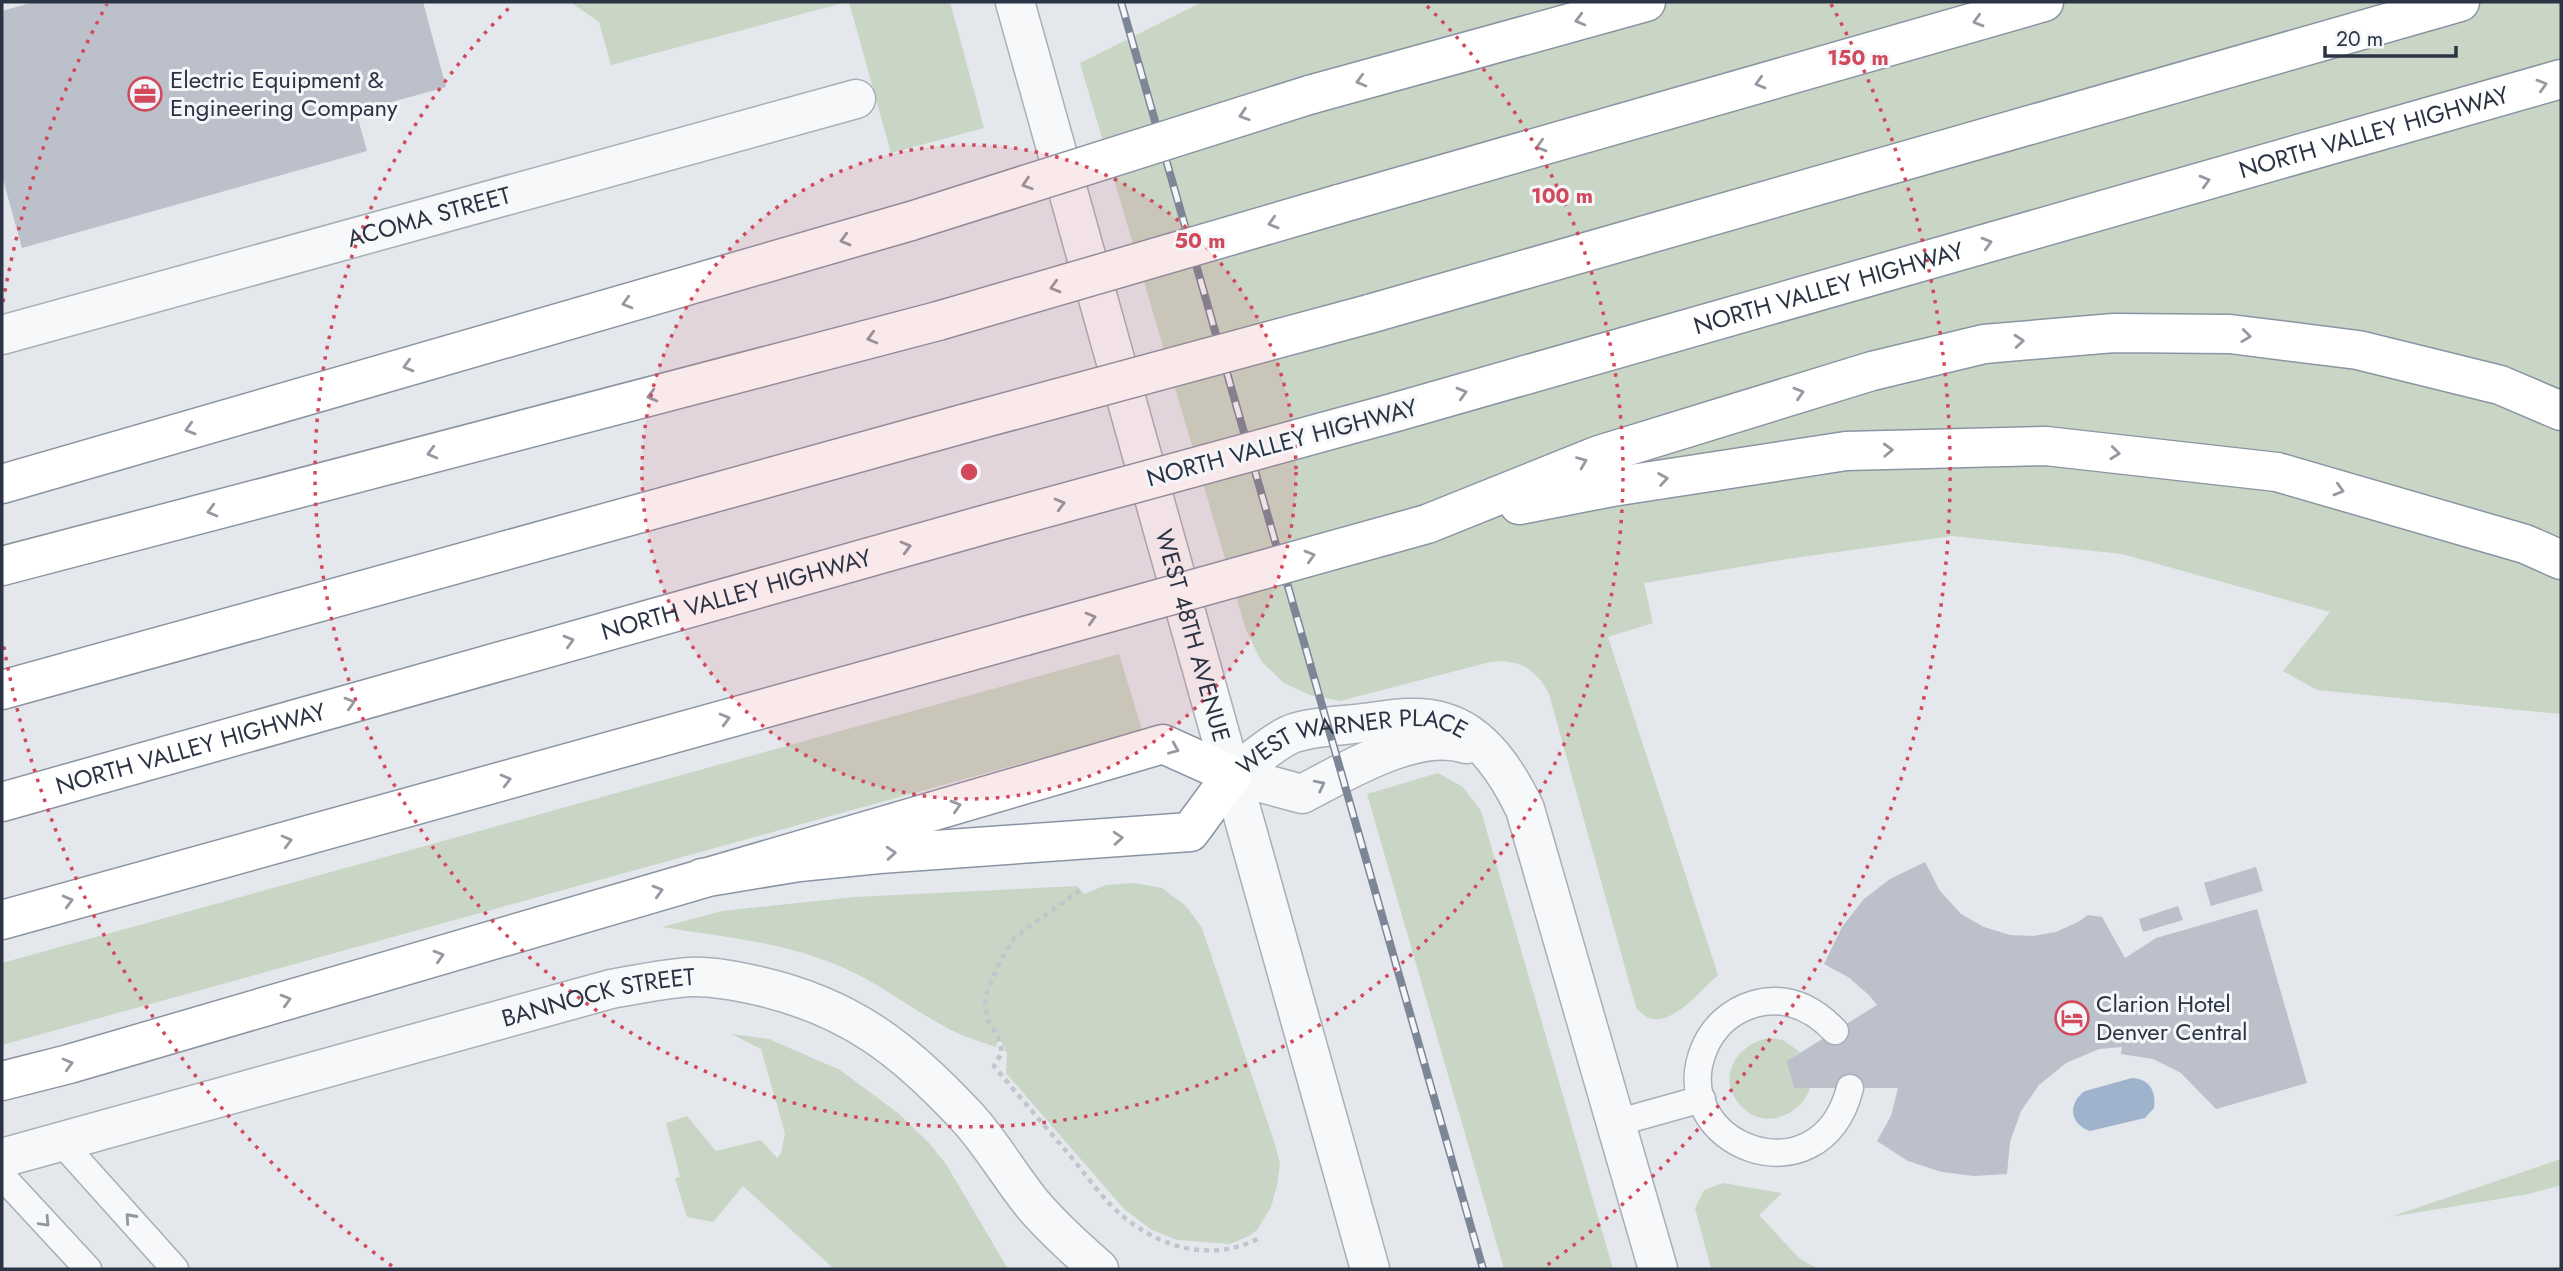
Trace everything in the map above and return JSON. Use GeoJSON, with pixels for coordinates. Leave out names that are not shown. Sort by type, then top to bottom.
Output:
{"type":"FeatureCollection","features":[{"type":"Feature","properties":{"kind":"highway"},"geometry":{"type":"LineString","coordinates":[[2,484],[911,221],[1309,95],[1646,2]]}},
{"type":"Feature","properties":{"kind":"highway"},"geometry":{"type":"LineString","coordinates":[[2,566],[938,321],[2044,2]]}},
{"type":"Feature","properties":{"kind":"highway"},"geometry":{"type":"LineString","coordinates":[[2,690],[1369,314],[2460,2]]}},
{"type":"Feature","properties":{"kind":"highway","name":"NORTH VALLEY HIGHWAY"},"geometry":{"type":"LineString","coordinates":[[2,802],[1396,412],[2561,79]]}},
{"type":"Feature","properties":{"kind":"highway"},"geometry":{"type":"LineString","coordinates":[[1427,524],[1599,455],[1872,371],[1984,344],[2114,333],[2230,334],[2358,350],[2500,385],[2561,411]]}},
{"type":"Feature","properties":{"kind":"highway"},"geometry":{"type":"LineString","coordinates":[[2,920],[1427,524],[1612,487],[1846,451],[2046,446],[2277,472],[2525,544],[2561,560]]}},
{"type":"Feature","properties":{"kind":"highway"},"geometry":{"type":"LineString","coordinates":[[2,1081],[82,1060],[702,878],[1163,744],[1232,775],[1190,832],[879,854],[799,862],[702,878]]}},
{"type":"Feature","properties":{"kind":"street","name":"WEST 48TH AVENUE"},"geometry":{"type":"LineString","coordinates":[[1014,2],[1370,1269]]}},
{"type":"Feature","properties":{"kind":"street","name":"ACOMA STREET"},"geometry":{"type":"LineString","coordinates":[[2,335],[856,99]]}},
{"type":"Feature","properties":{"kind":"street","name":"WEST WARNER PLACE"},"geometry":{"type":"LineString","coordinates":[[1232,775],[1292,733],[1379,721],[1411,718],[1443,721],[1465,732],[1488,751],[1512,783],[1525,809],[1658,1269]]}},
{"type":"Feature","properties":{"kind":"street","name":"WEST WARNER PLACE"},"geometry":{"type":"LineString","coordinates":[[1232,775],[1302,794],[1383,755],[1415,745],[1439,740],[1458,741],[1488,751]]}},
{"type":"Feature","properties":{"kind":"street","name":"BANNOCK STREET"},"geometry":{"type":"LineString","coordinates":[[2,1158],[611,989],[651,981],[693,977],[738,981],[819,1004],[856,1021],[889,1043],[929,1077],[968,1118],[1034,1205],[1098,1269]]}},
{"type":"Feature","properties":{"kind":"lane"},"geometry":{"type":"LineString","coordinates":[[1835,1031],[1822,1018],[1789,1002],[1767,1001],[1736,1012],[1718,1026],[1706,1044],[1699,1077],[1702,1099],[1714,1123],[1733,1141],[1758,1151],[1784,1153],[1813,1143],[1826,1133],[1838,1120],[1850,1088]]}},
{"type":"Feature","properties":{"kind":"lane"},"geometry":{"type":"LineString","coordinates":[[1616,1123],[1702,1099]]}},
{"type":"Feature","properties":{"kind":"lane"},"geometry":{"type":"LineString","coordinates":[[62,1143],[164,1265]]}},
{"type":"Feature","properties":{"kind":"lane"},"geometry":{"type":"LineString","coordinates":[[2,1176],[88,1269]]}},
{"type":"Feature","properties":{"kind":"path"},"geometry":{"type":"LineString","coordinates":[[1080,890],[1014,938],[1000,961],[985,997],[987,1019],[998,1037],[1002,1052],[994,1066],[1119,1213],[1149,1234],[1175,1246],[1200,1250],[1230,1250],[1260,1238]]}},
{"type":"Feature","properties":{"kind":"green space"},"geometry":{"type":"Polygon","coordinates":[[[570,2],[847,2],[611,65],[599,22],[570,2]]]}},
{"type":"Feature","properties":{"kind":"green space"},"geometry":{"type":"Polygon","coordinates":[[[849,2],[950,2],[984,128],[891,153],[849,2]]]}},
{"type":"Feature","properties":{"kind":"green space"},"geometry":{"type":"Polygon","coordinates":[[[1202,2],[2561,2],[2561,714],[2317,690],[2283,671],[2330,612],[2122,554],[1952,536],[1787,559],[1644,583],[1653,623],[1608,637],[1718,975],[1679,1011],[1656,1019],[1646,1016],[1636,1007],[1549,694],[1532,672],[1510,662],[1490,662],[1340,701],[1310,695],[1284,683],[1261,661],[1246,630],[1080,63],[1202,2]]]}},
{"type":"Feature","properties":{"kind":"green space"},"geometry":{"type":"Polygon","coordinates":[[[1119,654],[1142,730],[2,1045],[2,963],[1119,654]]]}},
{"type":"Feature","properties":{"kind":"green space"},"geometry":{"type":"Polygon","coordinates":[[[1438,773],[1463,787],[1481,811],[1613,1269],[1504,1269],[1367,794],[1438,773]]]}},
{"type":"Feature","properties":{"kind":"green space"},"geometry":{"type":"Polygon","coordinates":[[[1134,883],[1162,888],[1186,906],[1202,928],[1280,1163],[1271,1207],[1257,1230],[1230,1244],[1177,1240],[1152,1230],[1124,1209],[1006,1073],[1007,1054],[999,1038],[996,1047],[956,1033],[872,982],[822,959],[778,946],[662,927],[722,911],[855,897],[1077,886],[1084,894],[1106,885],[1134,883]]]}},
{"type":"Feature","properties":{"kind":"green space"},"geometry":{"type":"Polygon","coordinates":[[[731,1034],[769,1039],[840,1070],[898,1113],[946,1164],[1008,1269],[834,1269],[743,1186],[713,1222],[687,1217],[675,1178],[680,1177],[666,1123],[687,1116],[716,1151],[761,1140],[777,1158],[781,1153],[785,1133],[761,1049],[731,1034]]]}},
{"type":"Feature","properties":{"kind":"green space"},"geometry":{"type":"Polygon","coordinates":[[[1770,1038],[1783,1040],[1800,1052],[1788,1061],[1810,1088],[1799,1106],[1790,1113],[1770,1119],[1750,1114],[1741,1106],[1733,1095],[1730,1073],[1739,1054],[1758,1041],[1770,1038]]]}},
{"type":"Feature","properties":{"kind":"green space"},"geometry":{"type":"Polygon","coordinates":[[[2561,1159],[2561,1185],[2529,1194],[2390,1217],[2561,1159]]]}},
{"type":"Feature","properties":{"kind":"green space"},"geometry":{"type":"Polygon","coordinates":[[[1723,1183],[1782,1193],[1759,1215],[1800,1259],[1818,1269],[1711,1269],[1695,1208],[1704,1190],[1723,1183]]]}},
{"type":"Feature","properties":{"kind":"water"},"geometry":{"type":"Polygon","coordinates":[[[2132,1078],[2147,1083],[2153,1091],[2154,1108],[2145,1118],[2090,1131],[2078,1124],[2073,1107],[2079,1096],[2085,1091],[2132,1078]]]}},
{"type":"Feature","properties":{"kind":"building"},"geometry":{"type":"Polygon","coordinates":[[[34,2],[423,2],[446,87],[356,112],[367,151],[22,248],[2,176],[2,11],[34,2]]]}},
{"type":"Feature","properties":{"kind":"building","name":"Clarion Hotel Denver Central"},"geometry":{"type":"Polygon","coordinates":[[[1925,862],[1940,891],[1961,914],[1984,927],[2010,935],[2033,936],[2056,932],[2088,915],[2102,917],[2125,958],[2156,938],[2257,909],[2307,1083],[2216,1109],[2181,1073],[2153,1059],[2121,1054],[2122,1047],[2099,1049],[2066,1063],[2039,1085],[2021,1111],[2010,1142],[2007,1174],[1974,1176],[1942,1172],[1908,1161],[1877,1141],[1891,1116],[1898,1088],[1794,1088],[1787,1061],[1877,1005],[1848,977],[1824,964],[1842,927],[1864,899],[1890,879],[1925,862]]]}},
{"type":"Feature","properties":{"kind":"building"},"geometry":{"type":"Polygon","coordinates":[[[2256,867],[2263,891],[2211,906],[2204,883],[2256,867]]]}},
{"type":"Feature","properties":{"kind":"building"},"geometry":{"type":"Polygon","coordinates":[[[2178,906],[2183,920],[2143,932],[2139,919],[2178,906]]]}},
{"type":"Feature","properties":{"kind":"railway"},"geometry":{"type":"LineString","coordinates":[[1121,2],[1483,1269]]}},
{"type":"Feature","properties":{"kind":"place","name":"Electric Equipment & Engineering Company"},"geometry":{"type":"Point","coordinates":[145,94]}},
{"type":"Feature","properties":{"kind":"place","name":"Clarion Hotel Denver Central"},"geometry":{"type":"Point","coordinates":[2072,1018]}}]}
